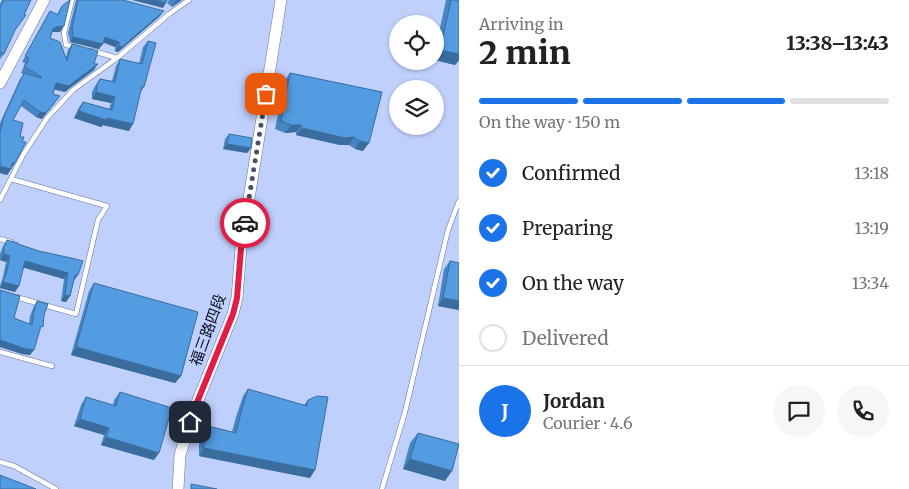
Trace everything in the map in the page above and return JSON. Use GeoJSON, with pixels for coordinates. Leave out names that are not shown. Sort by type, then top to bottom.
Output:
{"type":"FeatureCollection","features":[{"type":"Feature","properties":{"kind":"street"},"geometry":{"type":"LineString","coordinates":[[0,83],[44,0]]}},
{"type":"Feature","properties":{"kind":"street","name":"福三路四段"},"geometry":{"type":"LineString","coordinates":[[178,489],[180,455],[196,405],[233,314],[237,298],[241,248],[281,0]]}},
{"type":"Feature","properties":{"kind":"lane"},"geometry":{"type":"LineString","coordinates":[[72,0],[64,33],[66,45],[83,49]]}},
{"type":"Feature","properties":{"kind":"lane"},"geometry":{"type":"LineString","coordinates":[[0,200],[23,155],[47,118],[73,90],[118,58],[189,0]]}},
{"type":"Feature","properties":{"kind":"lane"},"geometry":{"type":"LineString","coordinates":[[160,12],[170,14]]}},
{"type":"Feature","properties":{"kind":"lane"},"geometry":{"type":"LineString","coordinates":[[92,51],[118,58]]}},
{"type":"Feature","properties":{"kind":"lane"},"geometry":{"type":"LineString","coordinates":[[10,295],[76,314],[98,220],[107,206],[11,179]]}},
{"type":"Feature","properties":{"kind":"lane"},"geometry":{"type":"LineString","coordinates":[[382,489],[405,412],[448,230],[459,201]]}},
{"type":"Feature","properties":{"kind":"lane"},"geometry":{"type":"LineString","coordinates":[[0,239],[18,244]]}},
{"type":"Feature","properties":{"kind":"lane"},"geometry":{"type":"LineString","coordinates":[[79,263],[88,266]]}},
{"type":"Feature","properties":{"kind":"lane"},"geometry":{"type":"LineString","coordinates":[[0,352],[52,366]]}},
{"type":"Feature","properties":{"kind":"lane"},"geometry":{"type":"LineString","coordinates":[[0,462],[14,466],[56,489]]}},
{"type":"Feature","properties":{"kind":"building"},"geometry":{"type":"Polygon","coordinates":[[[4,0],[31,0],[24,15],[26,15],[15,30],[4,54],[0,52],[0,8],[4,0]]]}},
{"type":"Feature","properties":{"kind":"building"},"geometry":{"type":"Polygon","coordinates":[[[70,0],[64,26],[53,29],[50,38],[60,42],[67,61],[72,44],[98,51],[94,64],[98,64],[69,86],[56,83],[53,94],[60,96],[46,113],[40,112],[24,100],[13,120],[23,123],[20,137],[24,137],[22,142],[26,142],[15,163],[12,163],[11,169],[0,166],[0,132],[4,116],[24,73],[42,77],[25,67],[29,58],[25,56],[50,11],[58,15],[62,6],[70,0]]]}},
{"type":"Feature","properties":{"kind":"building"},"geometry":{"type":"Polygon","coordinates":[[[78,0],[123,0],[164,11],[122,47],[119,46],[119,42],[105,37],[103,44],[73,37],[72,28],[78,0]]]}},
{"type":"Feature","properties":{"kind":"building"},"geometry":{"type":"Polygon","coordinates":[[[154,0],[167,0],[166,3],[154,0]]]}},
{"type":"Feature","properties":{"kind":"building"},"geometry":{"type":"Polygon","coordinates":[[[451,0],[459,0],[459,54],[444,51],[444,32],[451,0]]]}},
{"type":"Feature","properties":{"kind":"building"},"geometry":{"type":"Polygon","coordinates":[[[148,41],[156,43],[144,87],[142,86],[133,124],[107,118],[106,120],[79,111],[83,102],[112,110],[115,97],[96,92],[100,79],[115,82],[120,59],[142,64],[148,41]]]}},
{"type":"Feature","properties":{"kind":"building"},"geometry":{"type":"Polygon","coordinates":[[[290,73],[382,92],[369,143],[354,137],[345,138],[281,121],[290,73]]]}},
{"type":"Feature","properties":{"kind":"building"},"geometry":{"type":"Polygon","coordinates":[[[229,134],[252,138],[251,148],[227,144],[229,134]]]}},
{"type":"Feature","properties":{"kind":"building"},"geometry":{"type":"Polygon","coordinates":[[[7,240],[39,251],[83,261],[78,275],[75,275],[70,296],[65,295],[68,273],[25,261],[19,286],[3,282],[10,256],[4,254],[7,240]]]}},
{"type":"Feature","properties":{"kind":"building"},"geometry":{"type":"Polygon","coordinates":[[[450,261],[459,263],[459,301],[443,298],[450,261]]]}},
{"type":"Feature","properties":{"kind":"building"},"geometry":{"type":"Polygon","coordinates":[[[94,283],[198,312],[181,376],[76,347],[94,283]]]}},
{"type":"Feature","properties":{"kind":"building"},"geometry":{"type":"Polygon","coordinates":[[[0,290],[20,296],[14,318],[32,325],[37,301],[48,304],[44,315],[43,327],[41,326],[34,350],[0,340],[0,290]]]}},
{"type":"Feature","properties":{"kind":"building"},"geometry":{"type":"Polygon","coordinates":[[[248,389],[307,406],[308,400],[317,396],[328,397],[315,470],[204,448],[204,437],[208,426],[236,433],[248,389]]]}},
{"type":"Feature","properties":{"kind":"building"},"geometry":{"type":"Polygon","coordinates":[[[120,392],[172,408],[159,453],[106,437],[109,428],[80,419],[86,397],[116,406],[120,392]]]}},
{"type":"Feature","properties":{"kind":"building"},"geometry":{"type":"Polygon","coordinates":[[[418,433],[459,444],[452,471],[410,459],[418,433]]]}},
{"type":"Feature","properties":{"kind":"building"},"geometry":{"type":"Polygon","coordinates":[[[0,475],[36,489],[0,489],[0,475]]]}},
{"type":"Feature","properties":{"kind":"building"},"geometry":{"type":"Polygon","coordinates":[[[191,484],[217,489],[191,489],[191,484]]]}},
{"type":"Feature","properties":{"kind":"way so far"},"geometry":{"type":"LineString","coordinates":[[245,223],[266,94]]}},
{"type":"Feature","properties":{"kind":"route"},"geometry":{"type":"LineString","coordinates":[[190,422],[233,314],[237,298],[245,223]]}}]}
